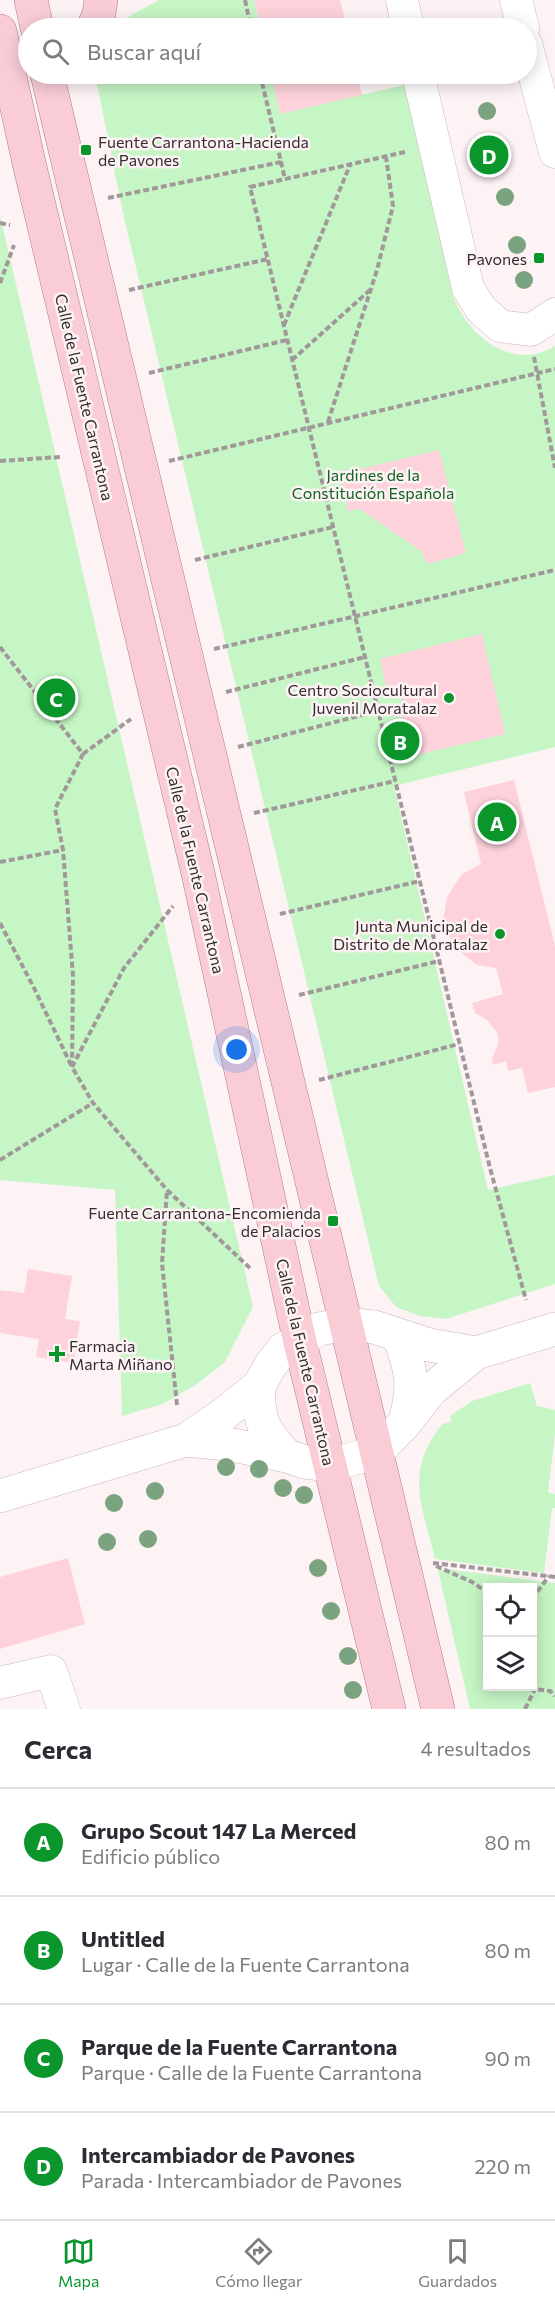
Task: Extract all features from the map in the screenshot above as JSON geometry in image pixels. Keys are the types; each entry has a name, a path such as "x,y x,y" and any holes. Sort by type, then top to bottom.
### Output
{"main road":[{"path":"31,0 35,18"},
{"path":"97,18 101,0"},
{"name":"Calle de la Fuente Carrantona","path":"0,31 15,74 29,163 198,873 298,1338 331,1464 389,1709"},
{"path":"49,84 438,1709"}],"street":[{"path":"402,0 406,18"},
{"path":"516,0 520,18"},
{"path":"420,84 468,288 481,309 500,326 543,322"},
{"path":"537,84 555,152"},
{"path":"0,1496 186,1440 259,1386 283,1349 298,1338 319,1329 346,1324 374,1327 429,1345 476,1353"},
{"path":"186,1440 228,1444 305,1462 331,1464 377,1452 405,1423 431,1390 476,1353 555,1329"},
{"path":"398,1335 405,1352 413,1395 405,1423"},
{"path":"259,1386 258,1402 262,1421 270,1439 287,1456"},
{"path":"0,1683 51,1671 64,1709"}],"path":[{"path":"245,0 249,18"},
{"path":"262,84 285,179"},
{"path":"435,146 250,187 459,1044 526,1300"},
{"path":"327,423 370,290 393,206 386,156"},
{"path":"104,199 281,162"},
{"path":"284,326 350,165"},
{"path":"0,223 10,225"},
{"path":"0,283 14,245"},
{"path":"126,291 268,259"},
{"path":"292,360 370,290"},
{"path":"543,322 536,374 555,468"},
{"path":"145,373 288,340"},
{"path":"165,462 555,369"},
{"path":"0,461 60,457"},
{"path":"188,561 333,527"},
{"path":"209,650 555,570"},
{"path":"0,647 83,754"},
{"path":"219,693 365,657"},
{"path":"232,749 378,711"},
{"path":"72,1067 73,976 63,850 55,809 83,754 136,716"},
{"path":"247,815 395,781"},
{"path":"0,862 63,850"},
{"path":"72,1067 124,968 198,873"},
{"path":"270,916 420,881"},
{"path":"0,923 72,1067 93,1103 167,1190 258,1275"},
{"path":"289,998 439,960"},
{"path":"309,1082 459,1044"},
{"path":"0,1160 93,1103"},
{"path":"167,1190 162,1263 177,1405"},
{"path":"483,1590 472,1582 427,1563 552,1577"},
{"path":"537,1594 552,1577"},
{"path":"537,1688 550,1691 555,1696"},
{"path":"525,1709 532,1691"}],"green space":[{"path":"159,0 254,0 258,18 128,18"},
{"name":"Jardines de la Constitución Española","path":"97,84 273,84 280,113 405,85 453,296 460,311 481,336 494,346 508,352 523,355 539,353 555,346 555,747 394,786 488,1190 555,1175 555,1284 446,1319 420,1316 396,1307 379,1286 123,213"},
{"path":"0,215 253,1307 225,1362 197,1384 163,1404 122,1416 115,1190 0,1180"},
{"path":"530,1383 537,1406 555,1410 555,1434 548,1492 555,1494 555,1508 552,1508 544,1573 435,1559 419,1489 423,1458 430,1442 442,1424 451,1422 450,1416 472,1401"},
{"path":"438,1570 555,1583 555,1709 470,1709"}],"building":[{"path":"254,0 340,0 344,18 258,18"},
{"path":"273,84 359,84 362,95 280,114"},
{"path":"439,450 466,553 427,564 421,551 360,509 348,511 340,474"},
{"name":"Centro Sociocultural Juvenil Moratalaz","path":"482,634 505,734 404,758 396,727 403,717 405,705 398,692 387,689 380,659"},
{"name":"Junta Municipal de Distrito de Moratalaz","path":"514,780 555,946 555,1087 528,1093 522,1068 508,1071 506,1061 493,1065 492,1058 499,1041 496,1031 487,1020 475,1013 472,1003 503,994 496,968 477,965 455,948 443,922 447,897 462,874 481,864 464,792"},
{"path":"28,1269 72,1276 65,1319 80,1321 74,1363 36,1357 39,1339 0,1333 0,1290 24,1293"},
{"path":"68,1558 85,1624 0,1649 0,1577"}],"place":[{"name":"Fuente Carrantona-Hacienda de Pavones","path":"86,150"},
{"name":"Intercambiador de Pavones","path":"489,155"},
{"name":"Pavones","path":"539,258"},
{"name":"Parque de la Fuente Carrantona","path":"56,698"},
{"name":"Centro Sociocultural Juvenil Moratalaz","path":"449,698"},
{"name":"Untitled","path":"400,741"},
{"name":"Grupo Scout 147 La Merced","path":"497,822"},
{"name":"Junta Municipal de Distrito de Moratalaz","path":"500,934"},
{"name":"Fuente Carrantona-Encomienda de Palacios","path":"333,1221"},
{"name":"Farmacia Marta Miñano","path":"57,1354"}]}
